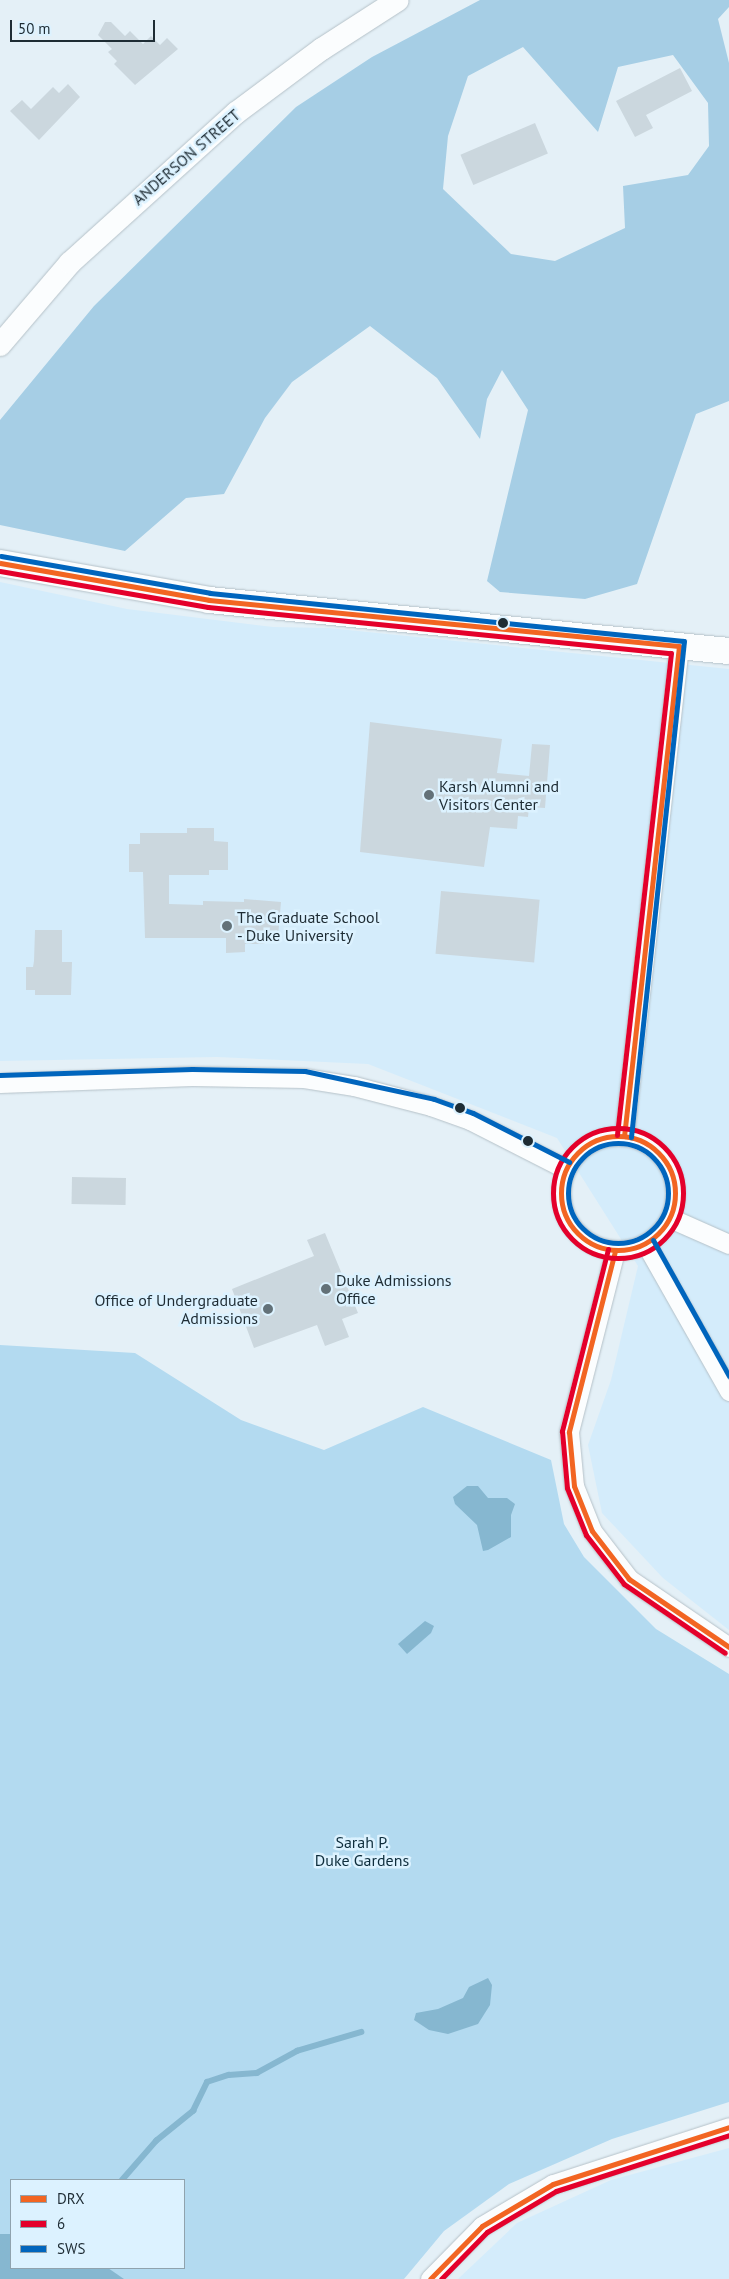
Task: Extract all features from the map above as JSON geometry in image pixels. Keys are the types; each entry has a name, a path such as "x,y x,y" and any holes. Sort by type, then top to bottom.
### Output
{"main road":[{"path":"0,563 209,600 729,651"}],"street":[{"name":"ANDERSON STREET","path":"0,345 70,263 229,119 315,54 398,0"},
{"path":"624,1136 679,646"},
{"path":"0,1083 192,1076 313,1079 431,1106 478,1124 566,1169"},
{"path":"624,1136 657,1151 668,1166 675,1201 670,1218 646,1244 615,1251 596,1247 568,1223 561,1187 566,1169 590,1143 624,1136"},
{"path":"670,1218 729,1244"},
{"path":"646,1244 729,1391"},
{"path":"615,1251 569,1432 574,1486 592,1531 630,1579 729,1648"},
{"path":"430,2279 482,2226 553,2184 729,2126"}],"shaded area":[{"path":"480,0 729,0 729,7 718,19 729,63 729,401 696,414 637,584 585,599 500,592 487,581 528,410 502,370 487,399 480,439 437,378 370,326 292,382 265,418 224,494 186,498 125,551 0,525 0,420 94,306 296,107 372,57","holes":["523,47 598,132 618,67 673,55 708,103 709,146 688,175 623,186 625,228 555,261 511,254 443,189 448,136 468,76"]},
{"path":"0,582 127,609 273,627 328,628 729,669 729,1630 663,1578 602,1513 588,1445 611,1380 638,1266 557,1138 368,1064 217,1057 0,1061"},
{"path":"467,1486 478,1486 488,1498 507,1498 515,1504 511,1515 511,1537 488,1550 483,1551 477,1525 455,1504 453,1497"},
{"path":"425,1621 434,1626 431,1633 407,1654 398,1644"},
{"path":"488,1978 492,1985 490,2005 478,2024 448,2034 429,2030 414,2020 416,2013 438,2009 463,1998 469,1987"},
{"path":"729,2148 729,2279 458,2279 517,2223 611,2180"},
{"path":"0,2234 10,2234 10,2269 109,2269 124,2279 0,2279"}],"green space":[{"name":"Sarah P. Duke Gardens","path":"0,1345 135,1353 241,1420 324,1450 423,1407 551,1460 564,1524 584,1557 656,1629 729,1674 729,2102 612,2139 509,2184 444,2231 404,2279 0,2279"}],"building":[{"path":"105,22 111,22 125,36 130,31 143,44 151,36 160,45 167,38 178,49 135,85 114,64 117,61 108,52 112,49 98,35"},
{"path":"680,68 692,91 646,115 653,128 635,137 616,101"},
{"path":"68,84 80,97 39,140 10,111 22,100 31,109 53,87 59,93"},
{"path":"535,123 548,153 473,185 460,155"},
{"name":"Karsh Alumni and Visitors Center","path":"370,722 502,739 497,773 529,776 532,744 550,745 545,808 529,807 528,817 518,816 517,829 490,827 484,867 360,852"},
{"path":"187,828 214,828 214,841 228,842 228,870 209,870 209,875 169,875 169,904 203,905 203,901 244,902 244,899 281,902 278,937 266,937 265,944 245,944 245,952 226,953 226,938 145,938 143,872 129,872 129,844 140,844 140,833 187,833"},
{"path":"441,891 540,900 534,962 436,954"},
{"path":"35,930 62,930 62,962 72,962 71,995 35,995 35,990 26,990 26,967 33,967 34,961"},
{"path":"72,1177 126,1178 126,1205 72,1204"},
{"path":"325,1233 358,1313 342,1319 349,1337 325,1346 317,1325 254,1348 232,1289 314,1256 307,1240"}],"waterway":[{"path":"123,2179 156,2141 193,2111 207,2082 229,2075 257,2073 297,2051 361,2032"}],"transit line":[{"name":"SWS","path":"1,556 210,593 684,641 631,1137"},
{"name":"DRX","path":"0,563 209,600 679,646 624,1136"},
{"name":"6","path":"0,571 208,607 671,653 617,1135"},
{"name":"SWS","path":"0,1075 192,1069 305,1071 434,1099 473,1113 569,1162"},
{"name":"6","path":"618,1128 643,1133 664,1147 678,1168 683,1193 678,1218 664,1239 643,1253 618,1258 593,1253 572,1239 558,1218 553,1193 558,1168 572,1147 593,1133 618,1128"},
{"name":"DRX","path":"618,1136 640,1140 658,1153 671,1171 675,1193 671,1215 658,1233 640,1246 618,1250 596,1246 578,1233 565,1215 561,1193 565,1171 578,1153 596,1140 618,1136"},
{"name":"SWS","path":"618,1143 637,1147 653,1158 664,1174 668,1193 664,1212 653,1228 637,1239 618,1243 599,1239 583,1228 572,1212 568,1193 572,1174 583,1158 599,1147 618,1143"},
{"name":"SWS","path":"653,1240 729,1376"},
{"name":"6","path":"608,1249 562,1431 567,1488 586,1535 624,1584 725,1653"},
{"name":"DRX","path":"615,1251 569,1432 574,1486 592,1531 629,1579 729,1647"},
{"name":"DRX","path":"430,2279 482,2226 553,2184 729,2127"},
{"name":"6","path":"441,2279 487,2232 556,2191 729,2135"}],"place":[{"name":"Karsh Alumni and Visitors Center","path":"429,795"},
{"name":"The Graduate School - Duke University","path":"227,926"},
{"name":"Duke Admissions Office","path":"326,1289"},
{"name":"Office of Undergraduate Admissions","path":"268,1309"}]}
